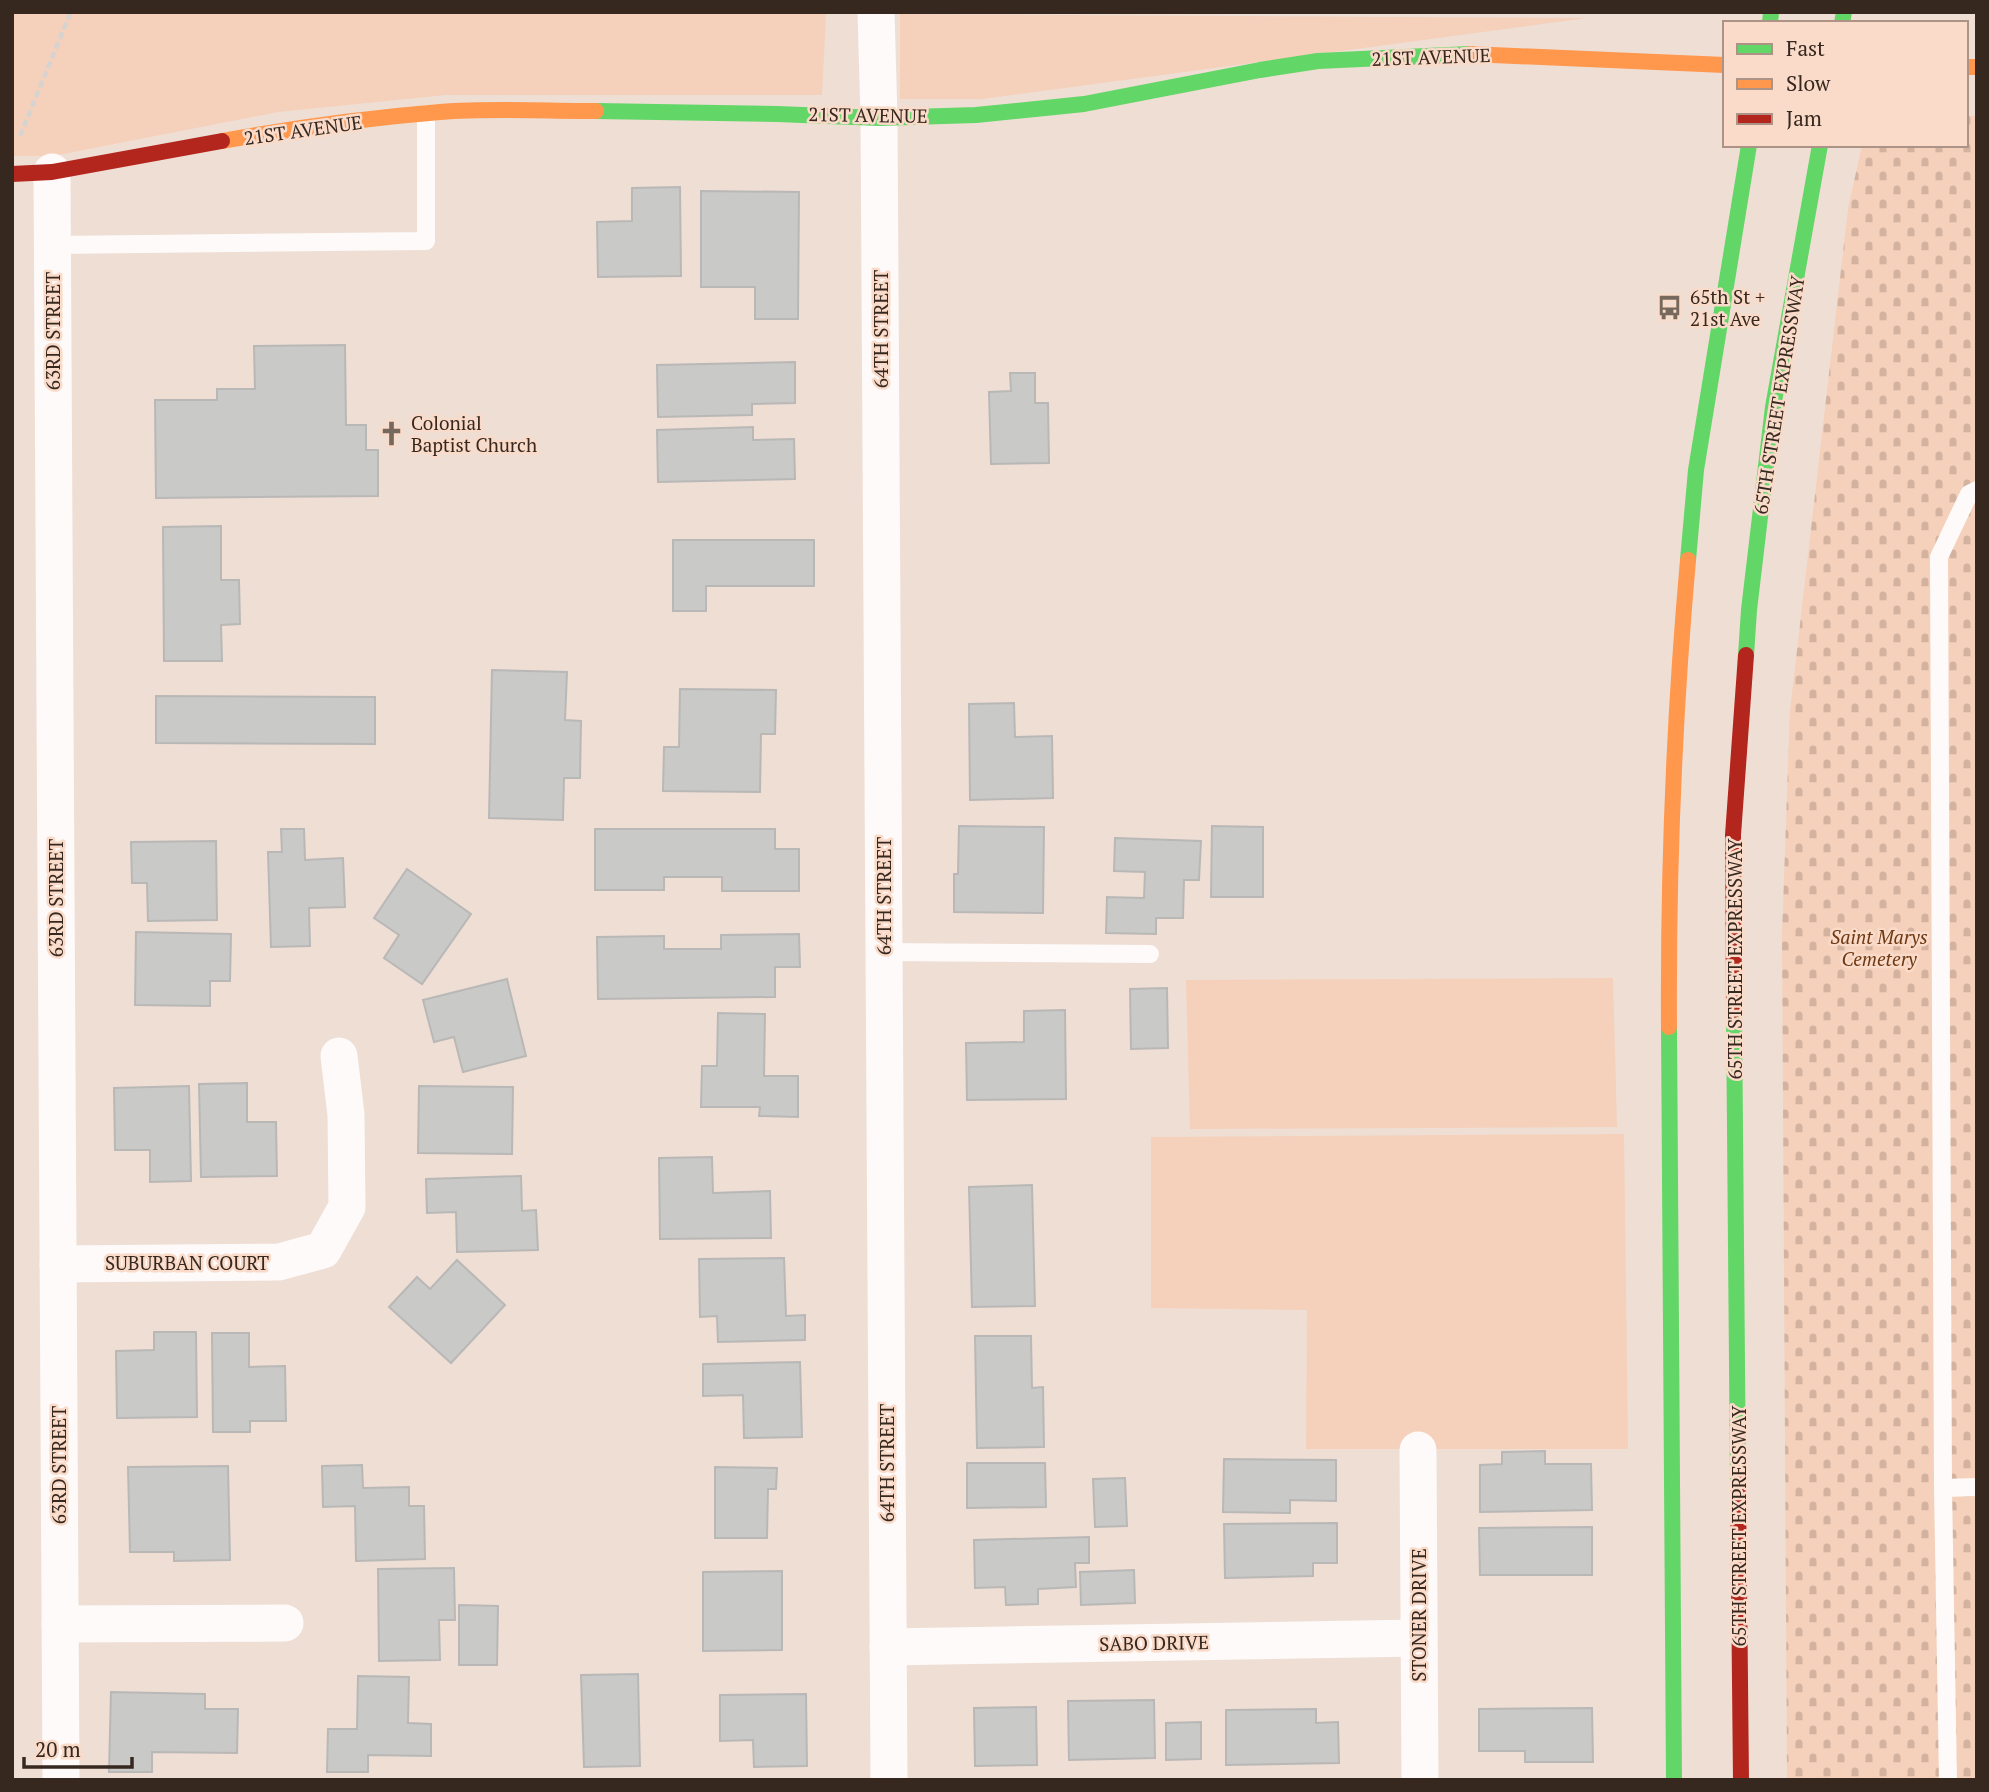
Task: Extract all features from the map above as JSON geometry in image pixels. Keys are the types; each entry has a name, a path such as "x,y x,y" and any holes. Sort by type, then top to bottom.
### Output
{"main road":[{"name":"21ST AVENUE","path":"12,174 52,173 268,133 426,114 499,110 879,118 976,115 1084,104 1318,61 1468,54 1723,65"},
{"path":"1674,1780 1668,921 1671,798 1681,636 1696,470 1749,147"},
{"name":"65TH STREET EXPRESSWAY","path":"1741,1780 1733,835 1749,610 1773,407 1820,147"}],"street":[{"name":"64TH STREET","path":"876,12 879,118 889,1780"},
{"name":"63RD STREET","path":"52,173 61,1780"},
{"name":"SUBURBAN COURT","path":"58,1264 279,1262 323,1250 347,1207 346,1115 339,1056"},
{"name":"STONER DRIVE","path":"1418,1450 1420,1780"},
{"path":"60,1624 285,1623"},
{"name":"SABO DRIVE","path":"888,1647 1419,1638"}],"lane":[{"path":"53,245 426,241 426,114"},
{"path":"1948,1780 1942,1488 1939,557 1969,494 1977,490"},
{"path":"884,952 1150,954"},
{"path":"1942,1488 1977,1487"}],"path":[{"path":"18,143 70,14"}],"green space":[{"path":"12,14 826,14 822,95 446,95 278,112 53,156 12,156"},
{"path":"900,14 1587,18 982,99 900,99"},
{"name":"Saint Marys Cemetery","path":"1968,116 1977,116 1977,1780 1787,1780 1782,935 1790,711 1848,209 1862,147 1968,147"},
{"path":"1613,978 1617,1127 1190,1129 1186,980"},
{"path":"1624,1134 1628,1449 1306,1449 1307,1310 1151,1308 1151,1137"}],"building":[{"path":"680,187 681,276 598,277 597,222 632,221 632,188"},
{"path":"701,191 799,192 798,319 755,319 755,287 701,287"},
{"path":"345,345 346,425 366,425 366,450 378,450 378,496 156,498 155,400 217,400 217,389 255,389 254,346"},
{"path":"795,362 795,403 752,404 752,415 658,417 657,365"},
{"path":"1010,373 1035,373 1035,403 1048,403 1049,463 991,464 989,392 1011,391"},
{"path":"753,427 753,440 794,439 795,479 658,482 657,430"},
{"path":"221,526 221,580 239,580 240,624 221,625 222,661 164,661 163,527"},
{"path":"673,540 814,540 814,586 706,586 706,611 673,611"},
{"path":"492,670 567,672 565,720 581,721 580,778 564,778 563,820 489,818"},
{"path":"680,689 776,690 775,734 761,734 760,792 663,791 664,747 679,747"},
{"path":"156,696 375,697 375,744 156,743"},
{"path":"1014,703 1015,737 1052,736 1053,798 970,800 969,704"},
{"path":"959,826 1044,827 1043,913 954,912 954,874 958,874"},
{"path":"1212,826 1263,827 1263,897 1211,897"},
{"path":"281,829 304,829 305,860 343,858 345,907 309,908 310,946 271,947 268,852 282,852"},
{"path":"595,829 775,829 775,849 799,849 799,891 722,891 722,877 664,877 664,890 595,890"},
{"path":"1115,838 1201,841 1199,880 1184,880 1183,918 1156,918 1156,934 1106,933 1107,897 1144,898 1145,872 1114,871"},
{"path":"216,841 217,920 148,921 147,883 132,883 131,842"},
{"path":"407,869 471,914 422,984 384,958 399,935 374,918"},
{"path":"136,932 231,934 230,981 210,981 210,1006 135,1005"},
{"path":"799,934 800,967 775,967 775,997 598,999 597,937 664,936 664,949 721,949 721,935"},
{"path":"507,979 526,1056 463,1072 454,1037 434,1042 423,1000"},
{"path":"1167,988 1168,1048 1131,1049 1130,989"},
{"path":"1065,1010 1066,1099 967,1100 966,1043 1024,1042 1024,1011"},
{"path":"718,1013 765,1014 764,1076 798,1076 798,1117 759,1116 760,1107 701,1107 702,1066 717,1066"},
{"path":"247,1083 247,1122 276,1122 277,1176 201,1177 199,1084"},
{"path":"189,1086 191,1181 150,1182 150,1150 115,1150 114,1088"},
{"path":"419,1086 513,1087 512,1154 418,1153"},
{"path":"712,1157 713,1193 770,1191 771,1238 660,1239 659,1158"},
{"path":"521,1176 522,1211 536,1210 538,1250 457,1252 456,1212 427,1213 426,1179"},
{"path":"1032,1185 1035,1306 972,1307 969,1187"},
{"path":"784,1258 786,1316 805,1315 805,1340 718,1342 717,1316 700,1317 699,1259"},
{"path":"457,1260 505,1305 451,1363 389,1307 417,1277 430,1289"},
{"path":"154,1332 196,1332 197,1417 117,1418 116,1351 154,1350"},
{"path":"212,1333 249,1333 249,1367 285,1366 286,1421 250,1421 250,1432 213,1432"},
{"path":"975,1336 1031,1336 1032,1388 1043,1387 1044,1447 977,1448"},
{"path":"800,1362 802,1437 744,1438 743,1395 703,1396 703,1364"},
{"path":"1545,1451 1545,1464 1591,1464 1592,1510 1480,1512 1480,1465 1502,1464 1502,1452"},
{"path":"1224,1459 1336,1460 1336,1501 1290,1500 1290,1513 1223,1512"},
{"path":"967,1463 1045,1463 1046,1507 967,1508"},
{"path":"362,1465 363,1488 409,1487 409,1506 424,1506 425,1559 356,1561 355,1506 323,1507 322,1466"},
{"path":"228,1466 230,1560 174,1561 174,1552 130,1552 128,1467"},
{"path":"715,1467 777,1468 776,1489 768,1489 767,1538 715,1538"},
{"path":"1125,1478 1127,1526 1095,1527 1093,1479"},
{"path":"1337,1523 1337,1563 1313,1563 1313,1576 1225,1578 1224,1524"},
{"path":"1592,1527 1592,1575 1480,1575 1479,1528"},
{"path":"1089,1537 1089,1563 1075,1563 1076,1587 1038,1589 1038,1604 1006,1605 1005,1587 975,1588 974,1540"},
{"path":"454,1568 455,1620 439,1620 440,1660 379,1661 378,1569"},
{"path":"1134,1570 1135,1603 1081,1605 1080,1572"},
{"path":"782,1571 782,1650 703,1651 703,1572"},
{"path":"459,1605 498,1606 497,1665 459,1665"},
{"path":"638,1674 640,1766 584,1767 581,1675"},
{"path":"358,1676 409,1677 408,1723 431,1724 431,1756 368,1755 368,1772 327,1772 328,1729 357,1729"},
{"path":"111,1692 205,1694 205,1709 238,1709 237,1753 152,1752 152,1772 109,1772"},
{"path":"806,1694 807,1766 754,1767 753,1740 720,1741 720,1695"},
{"path":"1154,1700 1155,1758 1069,1760 1068,1701"},
{"path":"1036,1707 1037,1765 975,1766 974,1708"},
{"path":"1592,1708 1593,1762 1525,1762 1525,1751 1479,1751 1479,1709"},
{"path":"1316,1709 1316,1723 1338,1722 1339,1763 1226,1765 1226,1710"},
{"path":"1201,1722 1201,1759 1166,1760 1166,1723"}],"traffic: fast":[{"path":"1770,21 1771,12"},
{"path":"1842,21 1844,12"},
{"path":"596,111 879,118 976,115 1084,104 1318,61 1470,54"},
{"path":"1688,560 1696,470 1749,147"},
{"path":"1746,655 1773,407 1820,147"},
{"path":"1734,1010 1738,1483"},
{"path":"1669,1027 1674,1780"}],"traffic: slow":[{"path":"1470,54 1723,65"},
{"path":"1968,67 1977,67"},
{"path":"222,141 330,124 440,112 596,111"},
{"path":"1669,1027 1673,794 1688,560"}],"traffic: jam":[{"path":"12,174 52,172 222,141"},
{"path":"1734,1010 1733,835 1746,655"},
{"path":"1738,1483 1741,1780"}],"place":[{"name":"65th St + 21st Ave","path":"1670,308"},
{"name":"Colonial Baptist Church","path":"391,434"}]}
